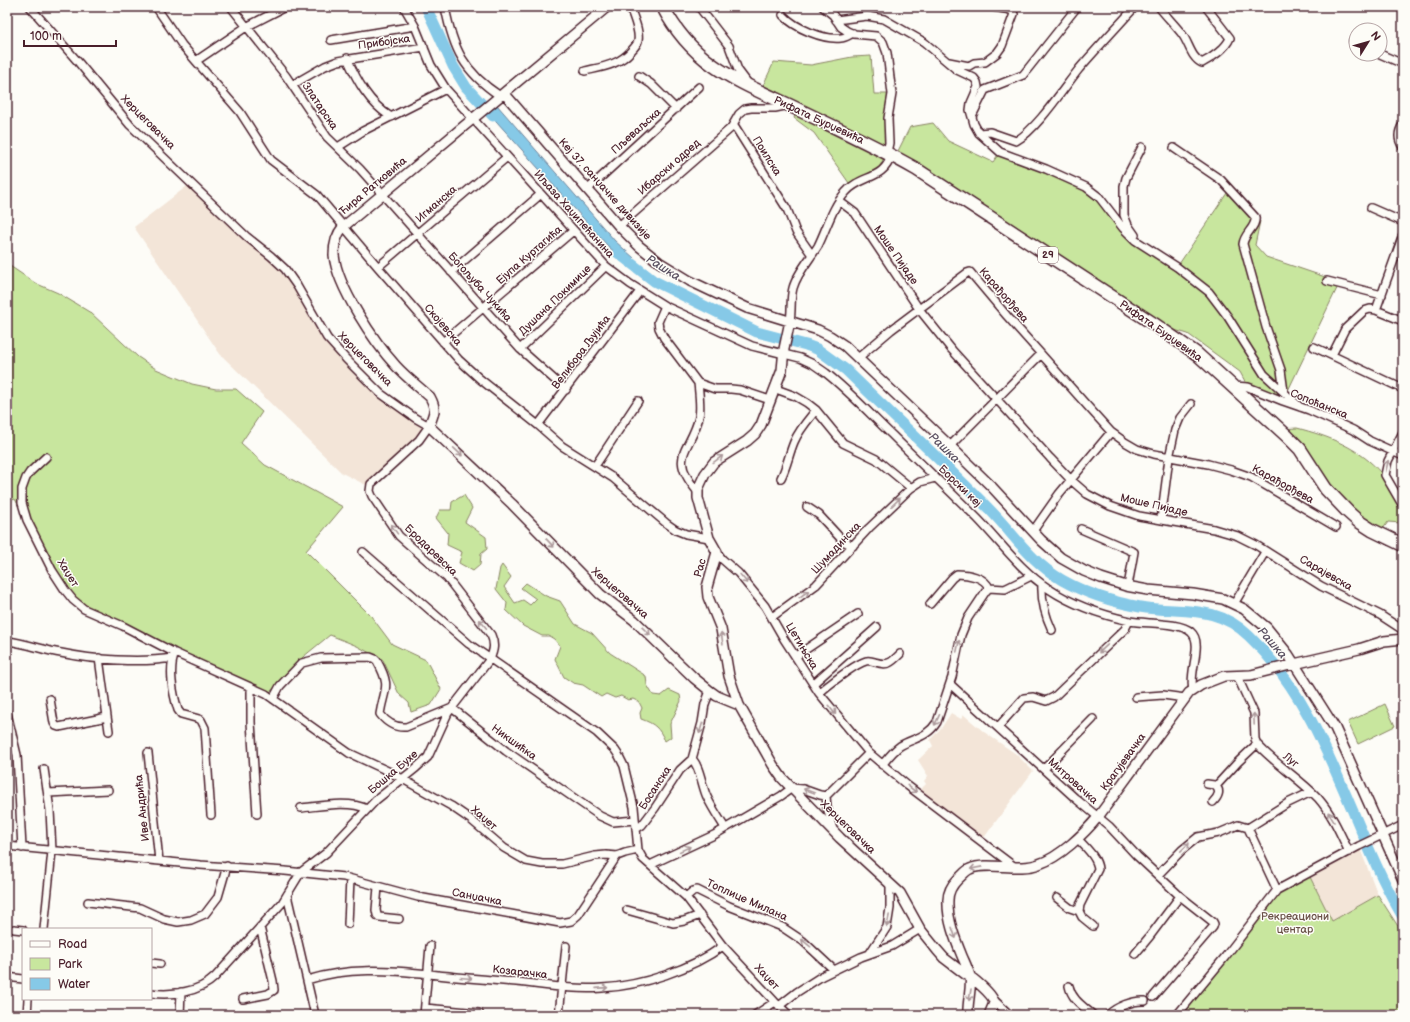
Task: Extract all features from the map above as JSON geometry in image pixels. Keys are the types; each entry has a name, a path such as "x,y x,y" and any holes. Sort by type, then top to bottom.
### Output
{"main road":[{"name":"Рифата Бурџевића","path":"663,7 674,24 701,56 723,72 750,88 789,105 889,154 940,184 1154,324 1197,354 1296,444 1326,489 1348,512 1362,524 1403,545"}],"street":[{"name":"Херцеговачка","path":"30,7 80,63 130,125 248,237 285,269 297,286 327,338 380,394 429,426 512,504 592,586 634,620 694,678 717,696 739,705"},
{"name":"Скојевска","path":"156,7 182,45 240,112 271,160 317,195 459,360 480,379 538,425"},
{"name":"Златарска","path":"231,7 292,85 323,133 353,161 381,194"},
{"path":"196,61 246,27 285,7"},
{"name":"Прибојска","path":"404,7 415,26 432,65 446,89 474,118"},
{"path":"445,7 455,45 463,60 473,74 501,96 607,7"},
{"path":"585,70 619,62 637,45 638,39 635,22 630,7"},
{"path":"700,7 726,41 738,70 750,88"},
{"path":"697,491 705,474 714,462 742,445 755,434 764,420 782,370 783,352 789,324 793,287 812,256 839,201 852,185 881,172 888,163 888,118 892,94 887,51 883,42 876,36 853,33 841,27 833,15 823,7"},
{"path":"947,61 969,66 974,63 985,62 997,53 1002,46 1014,14 1011,10 993,7"},
{"path":"972,117 984,90 1017,78 1025,73 1077,7"},
{"path":"979,133 990,132 1016,141 1022,137 1039,120 1080,68 1135,7"},
{"path":"1159,7 1183,35 1194,56 1202,63 1224,46 1230,38 1206,7"},
{"path":"783,15 798,28 833,38 843,38 853,33"},
{"path":"836,20 868,16 884,19 924,42 957,70 974,78 978,87 971,103 970,110 974,124 979,133 1000,152 1046,169 1090,190 1104,202 1119,223 1135,240 1177,267 1209,292 1228,317 1264,374 1300,407"},
{"name":"Прибојска","path":"331,40 415,26"},
{"name":"Прибојска","path":"292,85 325,66 347,58 424,47"},
{"path":"1388,57 1403,64"},
{"name":"Прибојска","path":"347,58 366,94 390,117"},
{"path":"639,76 651,84 676,109"},
{"name":"Пљеваљска","path":"587,190 699,87"},
{"path":"338,147 390,117 446,89"},
{"name":"Ћира Ратковића","path":"429,426 435,409 430,397 404,374 389,358 370,332 354,308 347,293 337,267 334,254 338,236 343,227 501,96"},
{"name":"Кеј 37. санџачке дивизије","path":"501,96 619,226 658,262 685,278 747,308 789,324 808,327 830,336 858,358 950,446 1054,552 1075,566 1101,578 1128,586 1148,590 1205,595 1223,600 1234,604 1252,615 1267,628 1282,646 1290,665 1335,728 1403,880"},
{"path":"734,125 739,114 746,109 775,108 789,105"},
{"name":"Иљаза Хаџипећанина","path":"474,118 507,157 606,266 640,291 665,306 752,346 783,352"},
{"path":"1403,124 1399,132 1399,138 1403,147"},
{"name":"Ибарски одред","path":"619,226 734,125"},
{"name":"Поилска","path":"734,125 787,210 796,232 812,256"},
{"path":"1135,240 1135,236 1125,220 1124,186 1126,178 1142,147"},
{"path":"1174,148 1221,180 1255,217 1255,223 1244,236 1243,244 1266,327 1281,370 1284,392"},
{"name":"Игманска","path":"378,267 507,157"},
{"name":"Богољуба Чукића","path":"381,194 520,349 566,390"},
{"path":"451,272 541,194"},
{"name":"Моше Пијаде","path":"839,201 855,213 919,309 952,350 1071,480 1087,494 1102,503 1130,513 1214,529 1238,536"},
{"path":"1371,208 1403,222"},
{"name":"Ејупа Куртагића","path":"444,342 573,231"},
{"path":"1376,310 1403,235"},
{"name":"Душана Покимице","path":"520,349 606,266"},
{"name":"Карађорђева","path":"919,309 966,273 972,273 1041,354 1111,432 1124,442 1137,449 1169,458 1208,464 1251,477 1336,527"},
{"path":"1328,281 1382,295"},
{"name":"Велибора Љујића","path":"538,425 640,291"},
{"path":"665,306 658,322 659,328 664,338 698,383 715,389 740,390 770,400"},
{"path":"858,358 919,309"},
{"path":"1332,355 1345,329 1364,311 1370,309 1376,310 1403,321"},
{"path":"1314,346 1403,389"},
{"name":"Борски кеј","path":"783,352 808,361 826,373 977,518 1014,560 1031,576 1056,594 1106,615 1129,620 1184,627 1194,635 1197,642 1191,677 1193,690"},
{"path":"950,446 1041,354"},
{"name":"Рас","path":"698,383 699,417 685,448 682,462 686,477 697,491 709,538 717,552 709,575 707,592 721,628 730,676"},
{"name":"Сопоћанска","path":"1233,386 1248,387 1300,407 1341,424 1370,441 1403,456"},
{"path":"776,389 795,396 807,403 816,410 843,443 876,460 911,488"},
{"path":"595,466 638,401"},
{"path":"1161,520 1169,458 1176,425 1191,404"},
{"path":"781,478 795,441 805,424 816,410"},
{"path":"538,425 568,451 595,466 617,481 672,527 694,536 709,538"},
{"name":"Бродаревска","path":"429,426 419,440 370,484 370,491 376,503 399,536 446,578 491,635 494,646 490,659"},
{"path":"1032,531 1071,480 1111,432"},
{"path":"1403,432 1388,462 1385,475 1403,506"},
{"name":"Хаџет","path":"46,456 26,478 22,489 22,503 27,520 37,542 65,590 73,600 84,609 123,626 174,656 251,687 273,699 349,753 390,772 402,780 452,806 504,848 526,861 542,864 562,864 606,854 617,856 638,850 641,857 686,897 723,946 789,1015"},
{"name":"Шумадинска","path":"772,617 816,585 911,488 920,482 935,478"},
{"path":"807,507 819,516 843,541 853,546"},
{"path":"1081,529 1134,552 1128,586"},
{"name":"Сарајевска","path":"1238,536 1321,586 1380,615 1403,630"},
{"path":"363,552 469,644 597,733 615,750 624,766 633,800 638,850"},
{"name":"Цетињска","path":"717,552 722,559 745,581 772,617 784,639 819,693 869,753 882,765 1015,867"},
{"path":"1234,604 1265,552"},
{"path":"930,604 957,574 982,579 986,582 989,588"},
{"path":"989,588 1005,589 1031,576"},
{"path":"1042,584 1042,598 1045,613 1052,630"},
{"path":"882,765 898,747 918,739 933,728 950,684 963,630 968,618 989,588"},
{"path":"796,656 858,614"},
{"path":"998,727 1024,698 1030,696 1048,700 1054,697 1125,628 1129,620"},
{"path":"813,684 877,627"},
{"path":"1290,665 1348,652 1390,640 1403,639"},
{"name":"Хаџет","path":"7,641 22,642 62,654 99,658 141,660 174,656"},
{"path":"819,693 841,676 863,662 869,661 889,664 900,654"},
{"path":"174,656 172,665 173,681 179,712 199,719 205,728 211,815"},
{"path":"273,699 280,686 302,663 321,658 372,657 381,668 387,685 380,714 390,724 399,727 406,727 452,708 490,659"},
{"path":"99,658 109,731"},
{"name":"Крагујевачка","path":"970,976 952,924 948,904 952,885 971,868 987,866 1031,867 1042,863 1078,839 1098,817 1185,698 1193,690 1218,677 1228,675 1247,676 1290,665"},
{"name":"Херцеговачка","path":"730,676 739,705 778,774 834,832 902,896 920,929 944,958 965,974 970,976 1010,1015"},
{"path":"1216,786 1257,744 1255,739 1254,713 1237,676"},
{"name":"Митровачка","path":"950,684 1109,826 1137,856 1180,896 1213,922 1214,924 1200,943 1153,997"},
{"path":"251,687 251,722 257,814"},
{"name":"Босанска","path":"636,829 650,816 680,770 692,759 702,723 705,704 710,691"},
{"path":"1136,697 1162,695 1185,698"},
{"path":"50,699 54,723 59,727 107,717"},
{"name":"Бошка Бухе","path":"301,872 326,853 367,809 428,757 446,717 452,708"},
{"name":"Никшићка","path":"452,708 506,751 600,816 613,822 636,820"},
{"path":"7,713 17,755 22,848"},
{"path":"1044,769 1093,719"},
{"name":"Луг","path":"1257,744 1322,803 1330,814 1349,852"},
{"name":"Иве Андрића","path":"148,753 159,861"},
{"path":"650,865 714,835 792,788 803,789 820,795 828,793 869,753"},
{"path":"692,759 697,766 702,786 708,799 725,828"},
{"path":"44,769 50,810 52,851 44,928"},
{"path":"1207,784 1216,786"},
{"path":"1213,802 1218,795 1216,786"},
{"path":"48,794 108,790"},
{"path":"1248,828 1288,803 1311,792"},
{"path":"828,793 828,812 834,832"},
{"name":"Бошка Бухе","path":"301,808 348,804 357,805 367,809"},
{"path":"1158,875 1182,850 1198,837 1219,833 1238,825 1248,828 1277,890"},
{"path":"1177,1015 1225,957 1277,890 1359,846 1403,825"},
{"path":"1078,839 1097,863 1098,869 1080,905 1079,911 1082,917 1093,926"},
{"path":"7,846 159,861 301,872 287,895 209,983 201,987 181,992 164,994 152,993"},
{"name":"Санџачка","path":"301,872 350,879 411,896 473,908 557,923 567,923 578,915 617,856"},
{"path":"88,902 140,908 164,919 178,922 191,920 205,914 218,897 227,866"},
{"path":"348,924 350,879"},
{"path":"870,953 887,927 890,908 890,884"},
{"path":"378,887 377,915 379,917 399,919"},
{"name":"Топлице Милана","path":"686,897 693,891 697,890 729,906 776,924 803,941 834,970"},
{"path":"287,895 315,1015"},
{"path":"1135,954 1180,896"},
{"path":"1057,898 1070,908 1079,911"},
{"path":"627,910 673,923 684,921 700,915"},
{"path":"243,999 268,994 274,990 260,927"},
{"path":"14,929 22,930"},
{"path":"755,1015 777,1004 834,970 870,953 895,945 920,929"},
{"path":"430,946 425,1011 478,1013"},
{"path":"559,1015 566,946"},
{"name":"Козарачка","path":"307,980 335,973 357,971 399,971 563,987 602,988 620,986 669,974 693,964 712,954 723,946"},
{"path":"152,963 160,964"},
{"path":"968,1015 971,987 970,976"},
{"path":"7,977 22,979"},
{"path":"1069,986 1071,994 1075,1000 1093,1015"},
{"path":"180,1015 181,992"},
{"path":"27,1015 28,1000"},
{"path":"989,1015 994,1007 994,1000"},
{"path":"1108,1015 1121,1007 1145,1001"}],"shaded area":[{"path":"191,183 285,269 327,338 380,393 429,426 370,487 342,473 220,354 134,227"},
{"path":"951,713 961,719 964,715 984,732 1016,754 1033,771 983,839 919,791 926,784 924,781 928,776 918,760 933,746 930,740 942,727"},
{"path":"1359,846 1378,895 1332,921 1309,875"}],"green space":[{"path":"871,56 874,94 892,94 887,152 880,166 873,172 849,183 814,133 794,118 797,109 760,92 774,62 811,65 852,57"},
{"path":"933,123 948,141 993,162 1000,152 1086,187 1123,228 1177,267 1227,193 1260,221 1255,245 1266,257 1340,282 1283,401 1248,387 1240,372 1188,334 1154,324 895,157 910,127"},
{"path":"7,264 35,283 58,293 91,313 138,357 156,369 192,384 216,389 236,389 262,412 241,443 265,465 343,507 306,551 371,616 392,644 426,660 441,689 431,705 411,712 409,703 399,694 383,660 357,646 330,635 303,657 270,692 251,687 84,609 52,570 15,499 7,502"},
{"path":"1297,428 1343,444 1373,464 1389,484 1400,507 1402,519 1401,523 1388,522 1380,533 1363,524 1280,429"},
{"path":"464,495 472,508 465,522 486,537 487,549 481,554 480,565 473,571 459,563 462,552 447,545 448,533 436,518 440,510 451,510 452,502"},
{"path":"502,565 511,577 504,587 515,603 523,600 530,605 536,599 521,588 526,583 546,596 560,601 575,624 592,633 610,653 646,676 647,685 653,695 661,696 669,690 680,695 681,701 670,724 671,737 665,741 656,727 641,719 640,713 642,708 639,702 633,699 628,700 621,696 615,698 606,694 601,697 583,685 573,683 564,677 555,659 560,646 554,639 549,636 542,636 523,626 506,610 507,603 496,589 500,568"},
{"path":"1385,704 1395,726 1358,744 1348,722"},
{"name":"Рекреациони центар","path":"1309,875 1332,921 1378,895 1403,934 1403,1015 1188,1015 1181,1010 1277,890"}],"water":[{"path":"497,105 615,241 634,258 626,263 607,245 488,112"}],"waterway":[{"name":"Рашка","path":"426,7 453,66 466,87 493,116"},
{"name":"Рашка","path":"618,253 654,281 757,332 817,349 846,370 991,511 1032,557 1062,580 1090,593 1130,605 1210,614 1236,626 1249,636 1276,666 1299,699 1318,734 1384,882 1403,917"}]}
